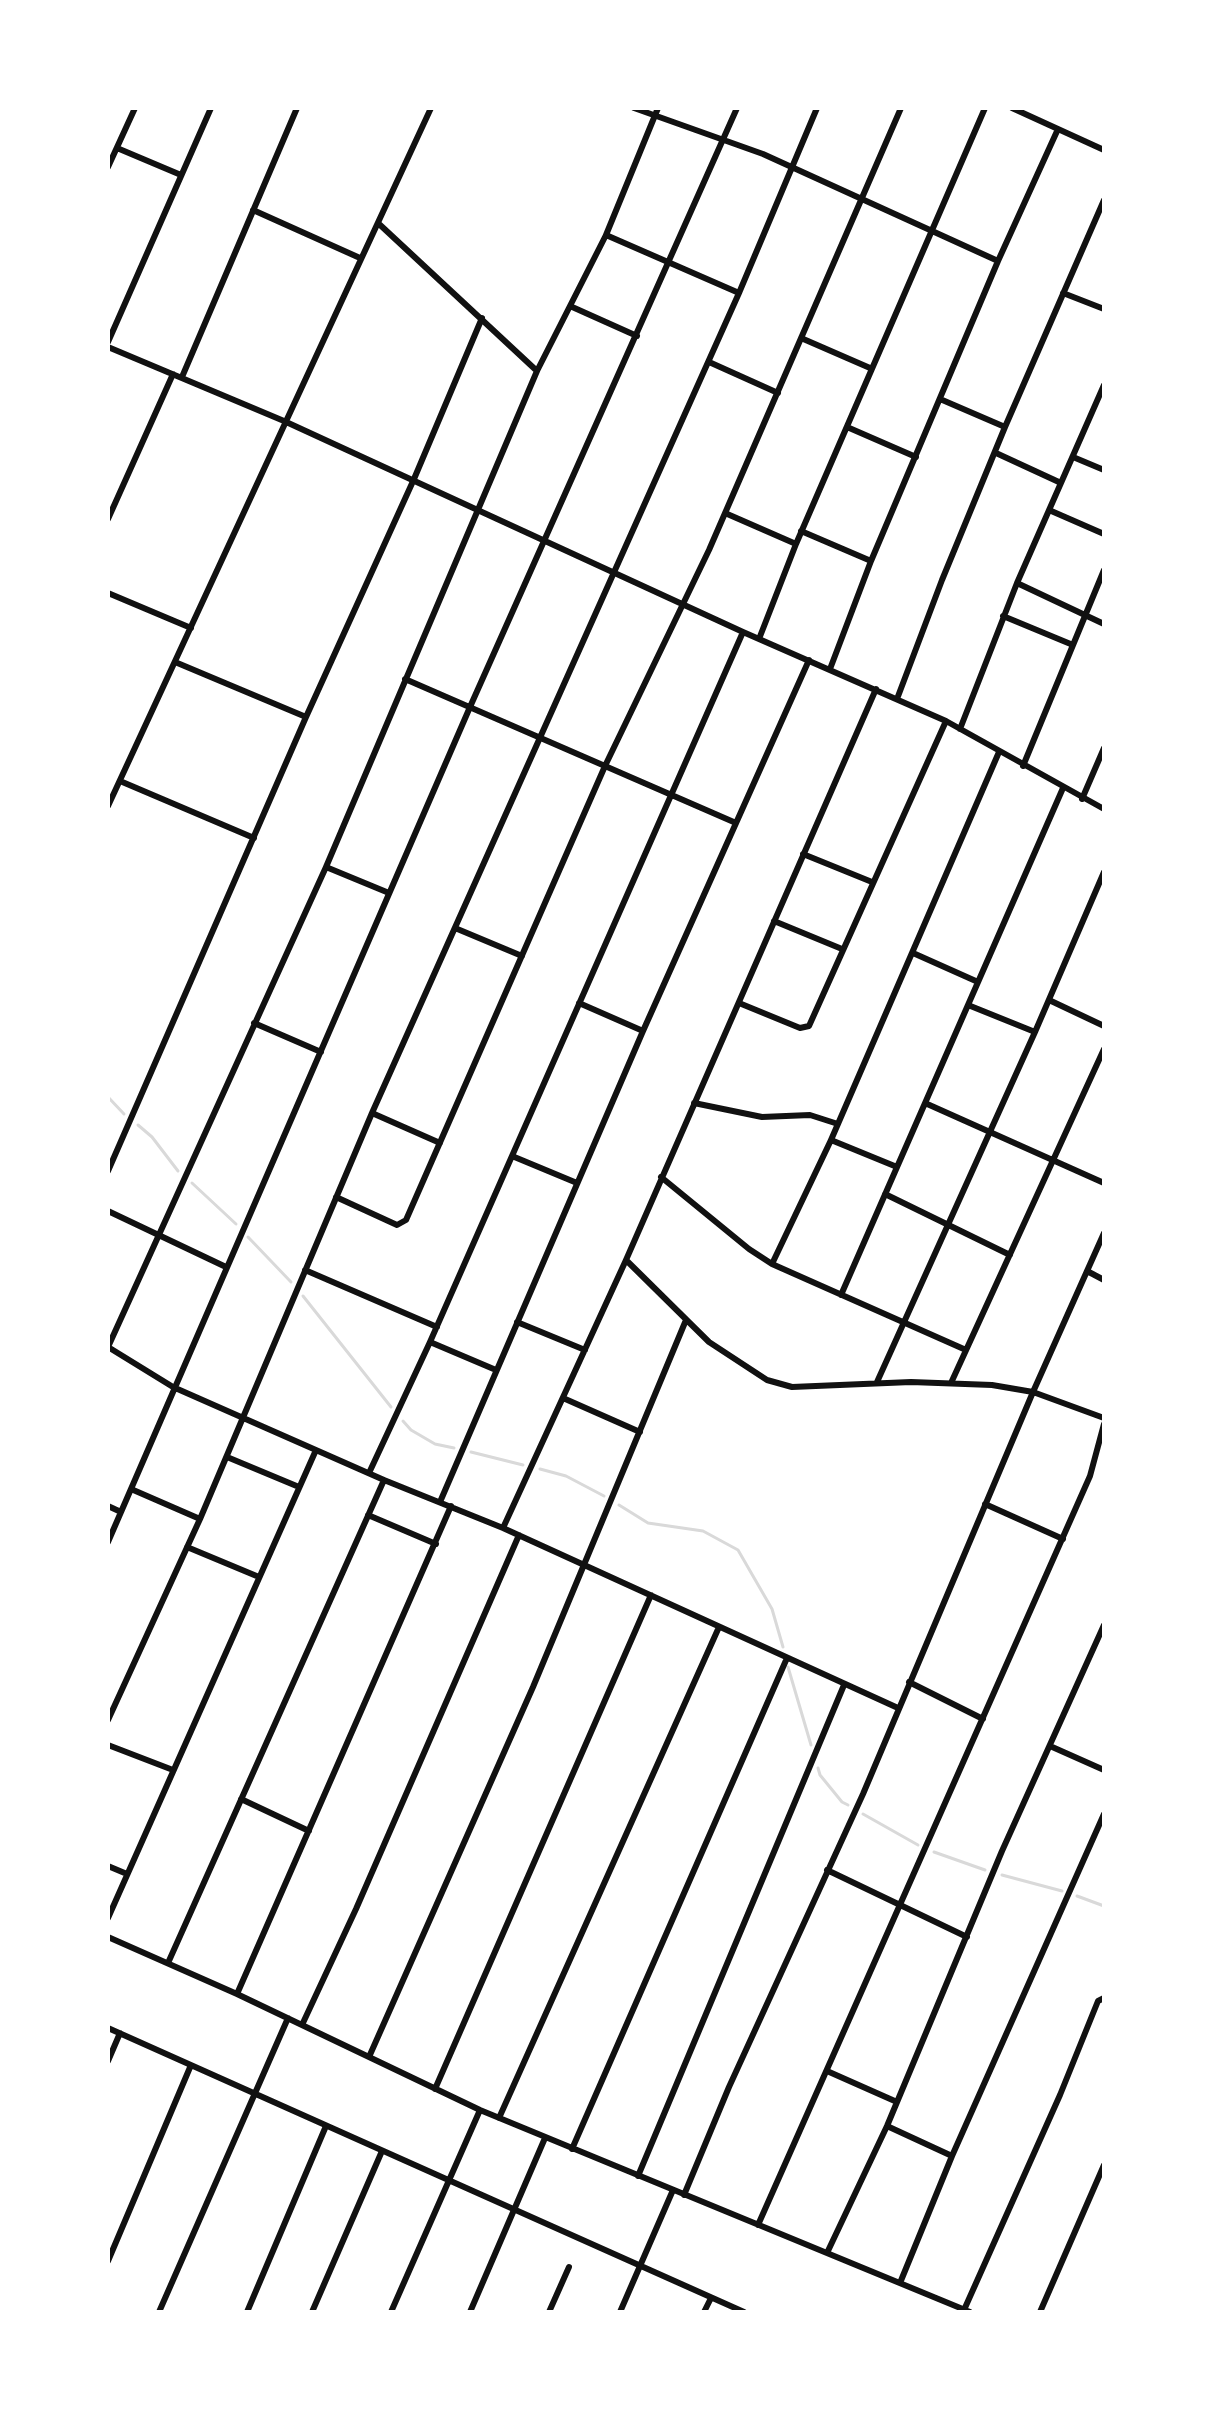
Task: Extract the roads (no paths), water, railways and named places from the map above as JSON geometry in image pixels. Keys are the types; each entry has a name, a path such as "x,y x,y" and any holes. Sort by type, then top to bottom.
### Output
{"street":[{"path":"108,167 135,108"},
{"path":"211,108 108,344 414,479 743,632 946,721 1104,809"},
{"path":"182,377 297,108"},
{"path":"108,806 431,108"},
{"path":"634,108 656,112 793,168 998,261"},
{"path":"108,1542 470,707 737,108"},
{"path":"108,1720 227,1457 372,1113 709,362 817,108"},
{"path":"336,1197 397,1225 403,1224 605,766 725,513 901,108"},
{"path":"759,639 870,368 985,108"},
{"path":"1012,108 1104,150"},
{"path":"656,112 606,235 537,371 326,867 108,1347 173,1387 384,1480 519,1535 898,1708"},
{"path":"830,669 871,561 998,261 1058,129"},
{"path":"117,148 181,175"},
{"path":"897,699 1005,427 1104,200"},
{"path":"253,210 360,258"},
{"path":"378,223 537,371"},
{"path":"606,235 739,293"},
{"path":"1063,293 1104,309"},
{"path":"570,306 637,336"},
{"path":"108,1171 482,318"},
{"path":"801,338 870,368"},
{"path":"709,362 778,393"},
{"path":"108,519 173,374"},
{"path":"960,729 1003,616 1104,385"},
{"path":"940,399 1005,427"},
{"path":"847,427 916,457"},
{"path":"996,453 1061,483"},
{"path":"1073,457 1104,470"},
{"path":"1049,510 1104,534"},
{"path":"725,513 796,544"},
{"path":"801,531 871,561"},
{"path":"1023,766 1104,570"},
{"path":"1017,583 1104,624"},
{"path":"108,593 191,628"},
{"path":"1003,616 1073,645"},
{"path":"369,1473 437,1327 743,632"},
{"path":"440,1502 643,1031 809,660"},
{"path":"175,662 306,717"},
{"path":"405,679 736,823"},
{"path":"503,1528 626,1260 876,689"},
{"path":"739,1003 804,1029 809,1026 946,721"},
{"path":"1082,799 1104,748"},
{"path":"772,1264 831,1140 999,752"},
{"path":"120,781 254,838"},
{"path":"841,1295 1063,788"},
{"path":"803,854 872,882"},
{"path":"326,867 389,893"},
{"path":"877,1382 1104,872"},
{"path":"774,921 842,949"},
{"path":"455,928 522,956"},
{"path":"913,953 978,982"},
{"path":"1049,1000 1104,1026"},
{"path":"579,1003 643,1031"},
{"path":"968,1005 1035,1032"},
{"path":"254,1023 321,1052"},
{"path":"951,1383 1104,1049"},
{"path":"694,1103 744,1115 810,1115 838,1124"},
{"path":"925,1103 1104,1183"},
{"path":"372,1113 440,1143"},
{"path":"831,1140 897,1167"},
{"path":"512,1156 577,1183"},
{"path":"661,1177 772,1264 966,1350"},
{"path":"885,1194 1010,1255"},
{"path":"108,1211 226,1267"},
{"path":"684,2195 729,2087 863,1794 1033,1392 1104,1233"},
{"path":"626,1260 686,1320 731,1359 767,1380 792,1387 877,1382 992,1385 1033,1392 1104,1421 1090,1476 1063,1539 758,2225"},
{"path":"305,1270 437,1327"},
{"path":"1087,1271 1104,1280"},
{"path":"369,2057 585,1565 686,1320"},
{"path":"517,1322 585,1350"},
{"path":"430,1342 496,1370"},
{"path":"563,1398 640,1432"},
{"path":"108,1918 316,1450"},
{"path":"227,1457 299,1487"},
{"path":"168,1963 384,1480"},
{"path":"131,1489 200,1519"},
{"path":"985,1504 1063,1539"},
{"path":"108,1506 121,1512"},
{"path":"237,1994 451,1506"},
{"path":"368,1515 436,1544"},
{"path":"302,2025 356,1909 519,1535"},
{"path":"187,1547 259,1577"},
{"path":"435,2089 651,1595"},
{"path":"827,2253 887,2126 1104,1625"},
{"path":"499,2118 719,1627"},
{"path":"572,2149 787,1658"},
{"path":"909,1682 983,1719"},
{"path":"638,2176 844,1685"},
{"path":"108,1745 173,1770"},
{"path":"1050,1746 1104,1770"},
{"path":"241,1799 309,1831"},
{"path":"900,2283 952,2156 1104,1814"},
{"path":"108,1866 127,1874"},
{"path":"827,1870 967,1937"},
{"path":"108,1937 237,1994 480,2110 967,2311 1098,2001 1104,1998"},
{"path":"159,2312 288,2018"},
{"path":"108,2028 744,2312"},
{"path":"108,2061 120,2033"},
{"path":"108,2261 191,2065"},
{"path":"827,2071 897,2102"},
{"path":"391,2312 480,2110"},
{"path":"247,2312 326,2126"},
{"path":"887,2126 952,2156"},
{"path":"470,2312 545,2138"},
{"path":"312,2312 382,2151"},
{"path":"1040,2312 1104,2165"},
{"path":"620,2312 673,2190"},
{"path":"549,2312 569,2267"},
{"path":"704,2312 711,2298"}],"waterway":[{"path":"108,1097 124,1114"},
{"path":"138,1125 152,1137 178,1171"},
{"path":"192,1183 236,1224"},
{"path":"248,1237 291,1282"},
{"path":"303,1296 391,1407"},
{"path":"403,1421 411,1430 435,1444 454,1448"},
{"path":"471,1452 523,1465"},
{"path":"540,1469 566,1476 604,1496"},
{"path":"619,1505 648,1523 703,1531 738,1550 772,1609 783,1647"},
{"path":"788,1667 811,1745"},
{"path":"818,1768 820,1775 848,1805"},
{"path":"863,1814 918,1845"},
{"path":"934,1852 985,1870"},
{"path":"1002,1875 1062,1891"},
{"path":"1077,1896 1104,1906"}]}
